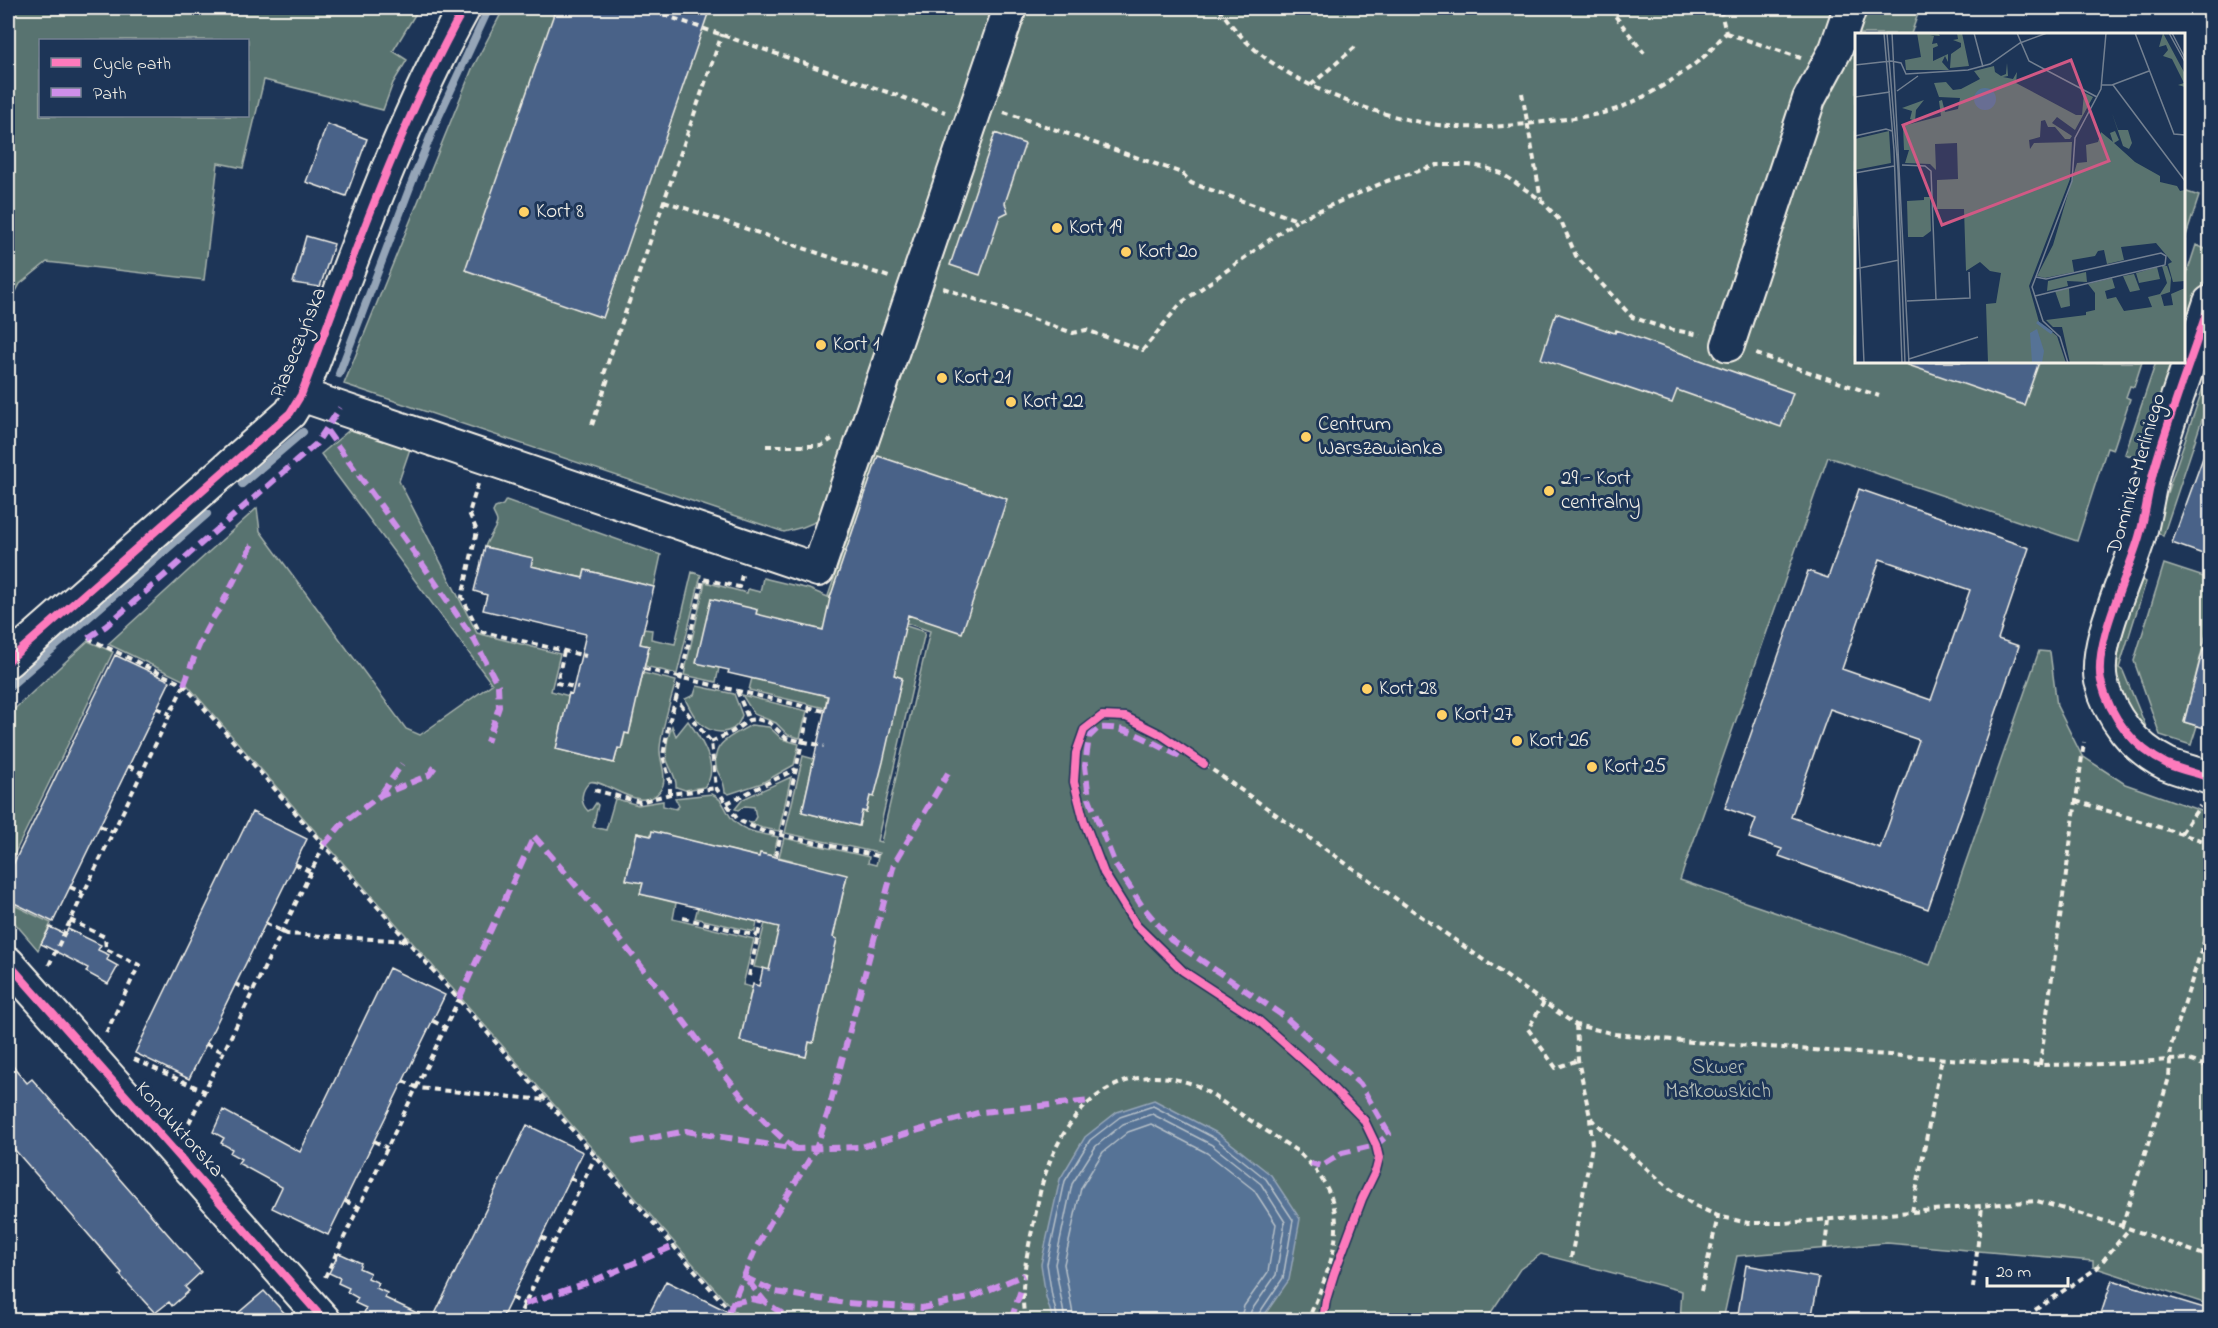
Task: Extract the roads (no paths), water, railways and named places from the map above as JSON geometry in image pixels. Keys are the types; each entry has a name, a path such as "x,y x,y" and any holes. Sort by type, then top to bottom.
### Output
{"street":[{"name":"Piaseczyńska","path":"8,661 290,413 301,395 389,164 433,66 464,8"},
{"path":"301,395 818,570 900,278 957,108 1010,8"},
{"path":"1728,345 1809,99 1836,49 1850,8"},
{"name":"Dominika Merliniego","path":"2205,792 2169,764 2151,755 2135,742 2111,709 2101,678 2103,644 2140,536 2154,468 2211,302"},
{"name":"Konduktorska","path":"8,963 324,1320"}],"water":[{"path":"1154,1100 1219,1134 1271,1175 1300,1219 1289,1280 1261,1320 1053,1320 1046,1297 1041,1264 1060,1179 1085,1137 1117,1112"}],"waterway":[{"path":"339,374 415,174 489,8"},
{"path":"242,484 303,432"},
{"path":"8,688 207,514"}],"place":[{"name":"Kort 8","path":"524,212"},
{"name":"Kort 19","path":"1057,228"},
{"name":"Kort 20","path":"1126,252"},
{"name":"Kort 1","path":"821,345"},
{"name":"Kort 21","path":"942,378"},
{"name":"Kort 22","path":"1011,402"},
{"name":"Centrum Warszawianka","path":"1306,437"},
{"name":"29 - Kort centralny","path":"1549,491"},
{"name":"Kort 28","path":"1367,689"},
{"name":"Kort 27","path":"1442,715"},
{"name":"Kort 26","path":"1517,741"},
{"name":"Kort 25","path":"1592,767"}],"park label":[{"name":"Skwer Małkowskich","path":"1718,1080"}]}
